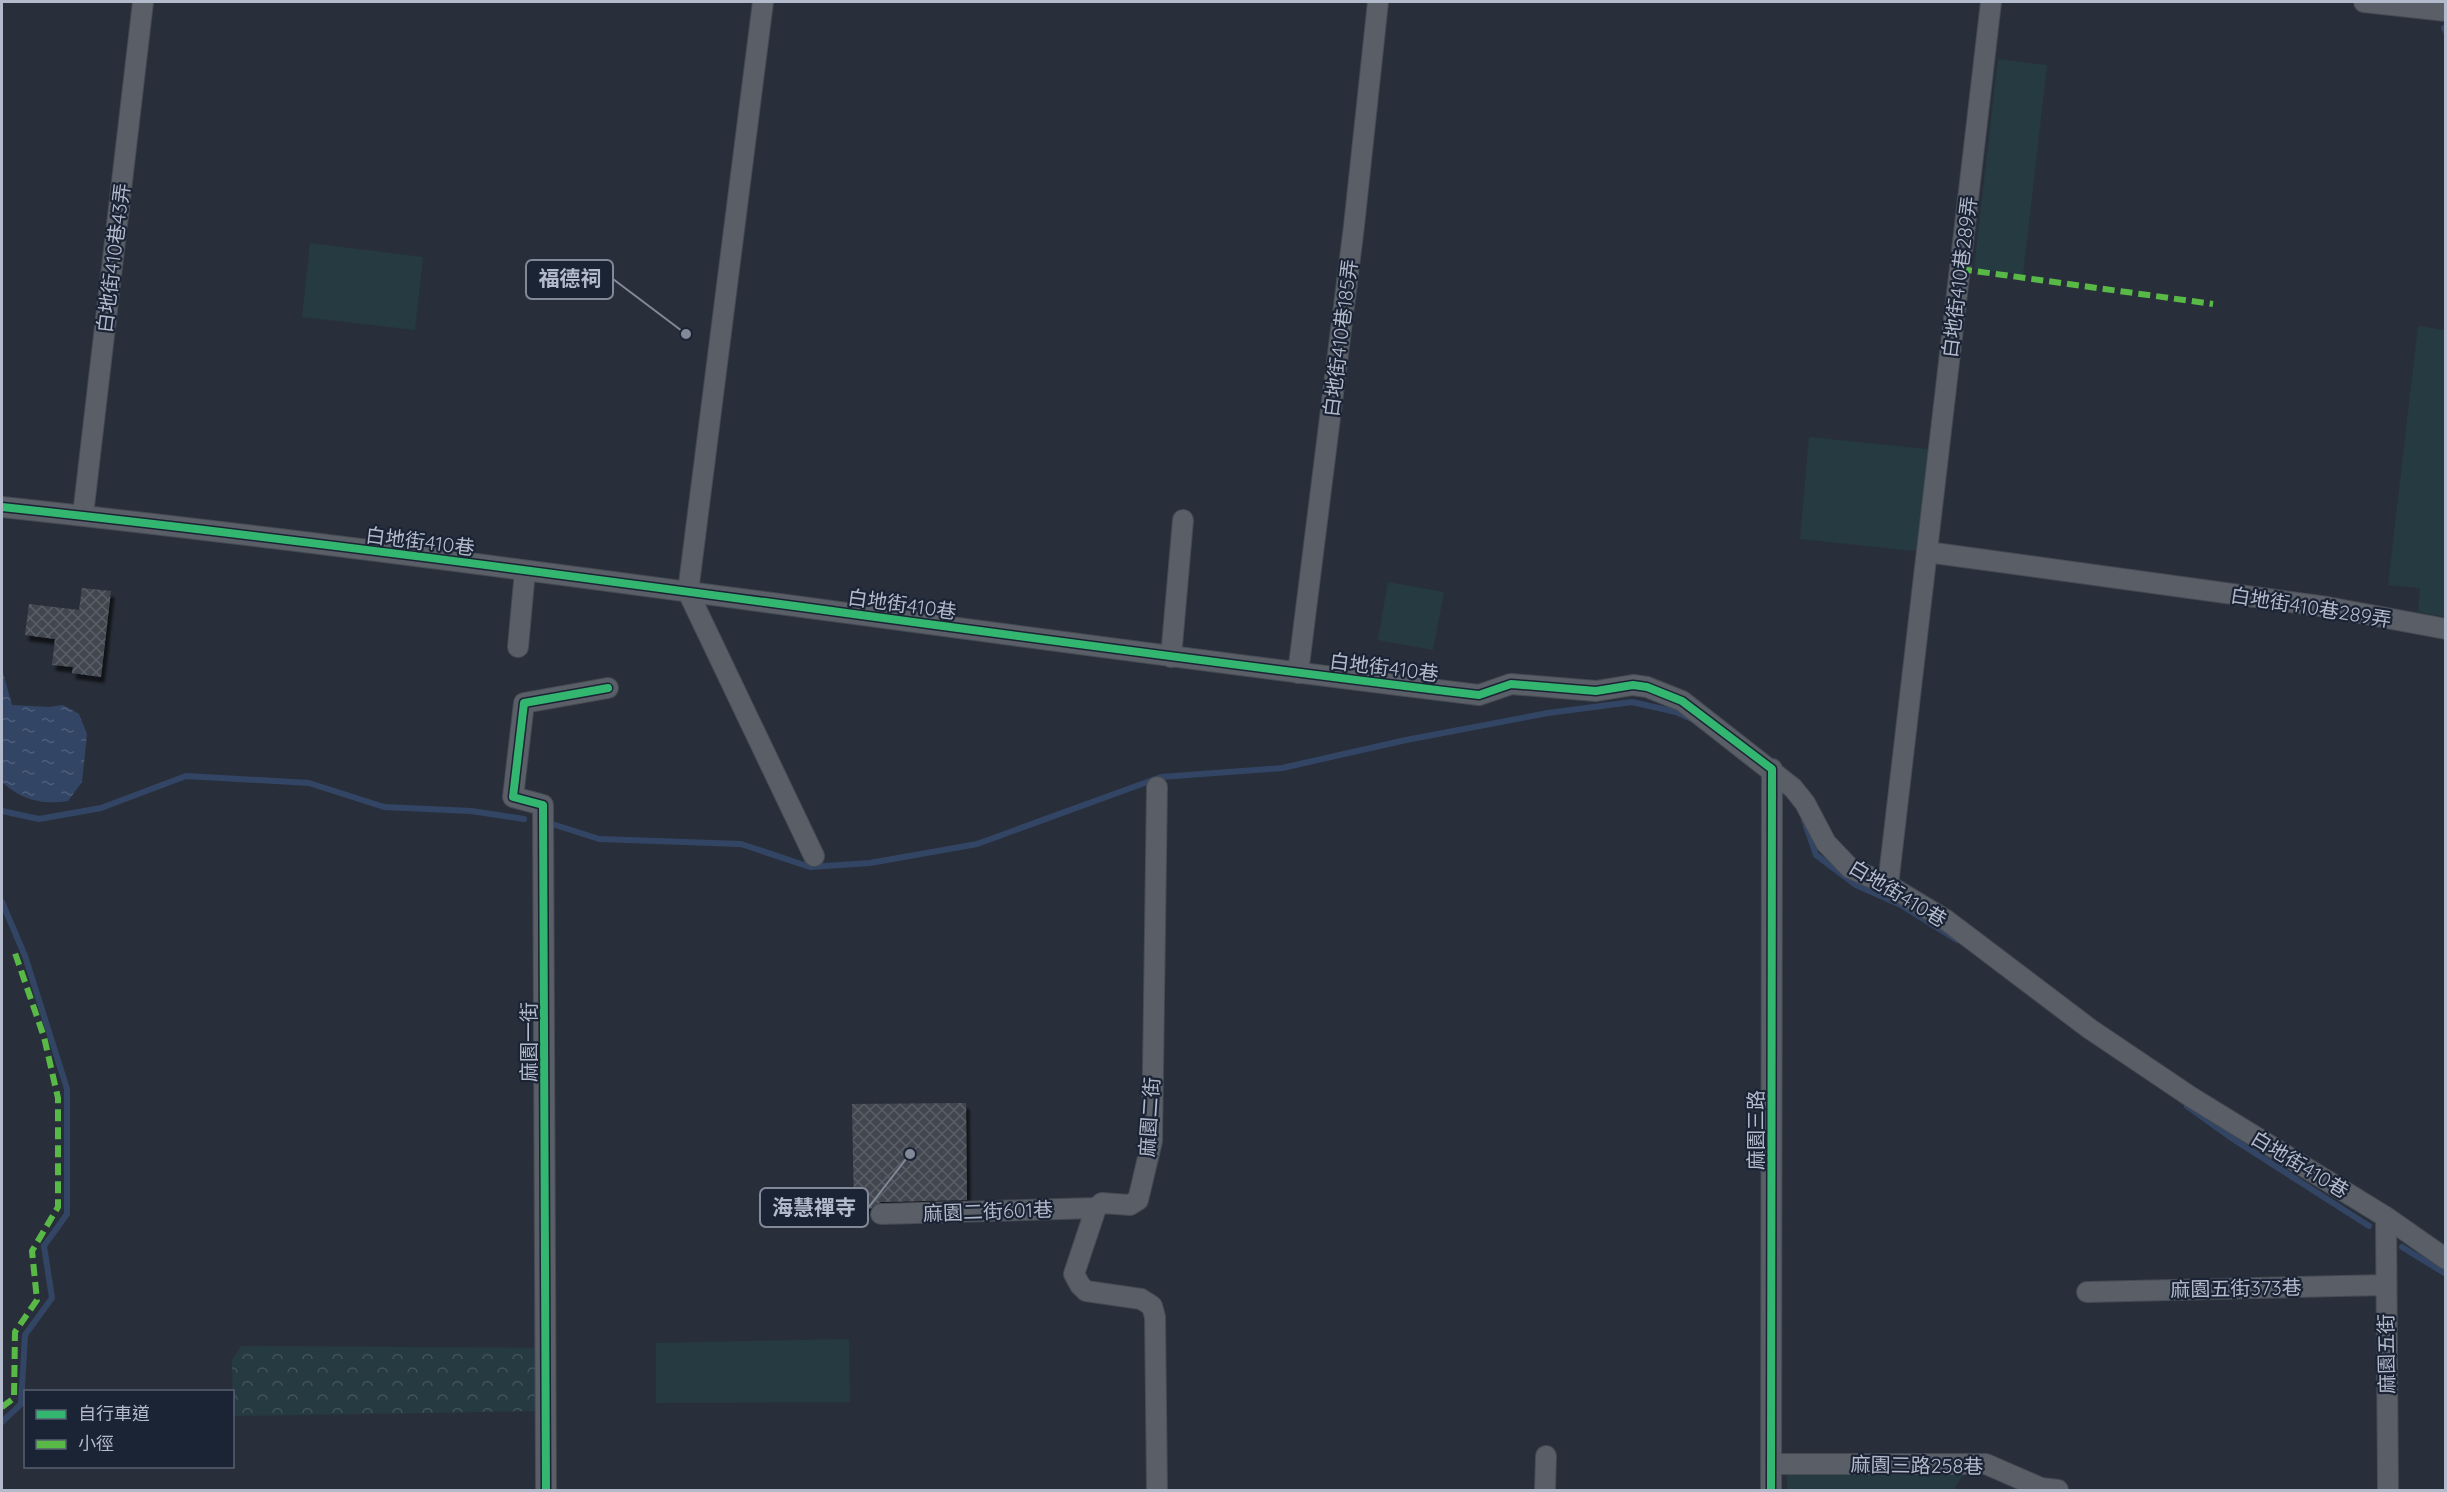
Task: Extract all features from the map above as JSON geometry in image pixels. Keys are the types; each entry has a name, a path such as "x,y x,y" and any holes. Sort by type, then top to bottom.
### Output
{"street":[{"name":"白地街410巷43弄","path":"83,516 143,2"},
{"path":"763,2 688,592 814,856"},
{"name":"白地街410巷185弄","path":"1298,673 1353,238 1378,2"},
{"name":"白地街410巷289弄","path":"1888,885 1991,2"},
{"path":"2364,2 2445,11"},
{"name":"白地街410巷","path":"2,507 525,571 1171,657 1479,695 1511,684 1596,691 1633,686 1647,687 1682,701 1772,769 1805,803 1826,843 1850,868 1888,885 1946,920 2090,1029 2191,1097 2386,1217 2445,1259"},
{"path":"1171,657 1184,520"},
{"name":"白地街410巷289弄","path":"1927,552 2327,607 2445,629"},
{"path":"518,647 525,571"},
{"name":"麻園一街","path":"546,1491 543,805 513,797 524,703 608,688"},
{"name":"麻園三路","path":"1771,1491 1772,769"},
{"name":"麻園二街","path":"1096,1208 1102,1203 1130,1205 1138,1200 1152,1141 1157,787"},
{"path":"1096,1208 1074,1274 1086,1291 1141,1299 1152,1306 1155,1317 1157,1491"},
{"name":"麻園二街601巷","path":"881,1214 1096,1208"},
{"name":"麻園五街","path":"2386,1217 2388,1491"},
{"name":"麻園五街373巷","path":"2087,1292 2385,1285"},
{"path":"1545,1491 1546,1456"},
{"name":"麻園三路258巷","path":"1771,1464 1986,1464 2041,1488 2058,1491"}],"green space":[{"path":"1998,59 2047,65 2023,275 1974,269"},
{"path":"310,243 423,257 415,330 302,317"},
{"path":"2418,326 2445,330 2445,617 2418,612 2420,588 2388,585"},
{"path":"1809,437 1936,450 1924,552 1800,539"},
{"path":"1388,582 1444,592 1433,650 1378,640"},
{"path":"849,1339 850,1402 656,1403 656,1343"},
{"path":"241,1346 539,1348 539,1411 234,1416 232,1360"},
{"path":"1970,1465 1953,1490 1787,1490 1787,1467"}],"water":[{"path":"2,669 12,705 49,707 63,705 79,714 87,734 82,782 68,801 32,800 2,782"}],"building":[{"path":"82,588 111,591 101,677 72,673 73,667 52,665 55,639 25,635 29,604 79,610"},
{"path":"966,1103 967,1200 881,1202 870,1209 854,1209 852,1104"}],"waterway":[{"path":"2444,28 2446,32"},
{"path":"546,822 599,839 741,844 810,867 870,863 977,844 1161,777 1282,768 1406,740 1548,713 1632,702 1676,712 1694,720"},
{"path":"2,811 39,819 101,808 186,776 309,783 384,807 471,811 524,819"},
{"path":"1804,820 1816,855 1856,885 1901,905 1957,940"},
{"path":"2,902 25,956 67,1089 67,1214 44,1246 52,1298 25,1335 21,1404 2,1422"},
{"path":"2187,1106 2233,1139 2369,1226"},
{"path":"2402,1247 2446,1274"}],"marked path":[{"path":"1960,269 2213,304"},
{"path":"2,1407 14,1398 15,1332 37,1300 32,1251 58,1207 58,1098 44,1037 15,953"}],"cycle path":[{"path":"2,507 371,550 1479,695 1511,684 1596,691 1633,685 1647,687 1682,701 1772,769 1771,1490"},
{"path":"546,1490 543,805 513,797 524,703 608,688"}],"place":[{"name":"福德祠","path":"686,334"},
{"name":"海慧禪寺","path":"910,1154"}]}
